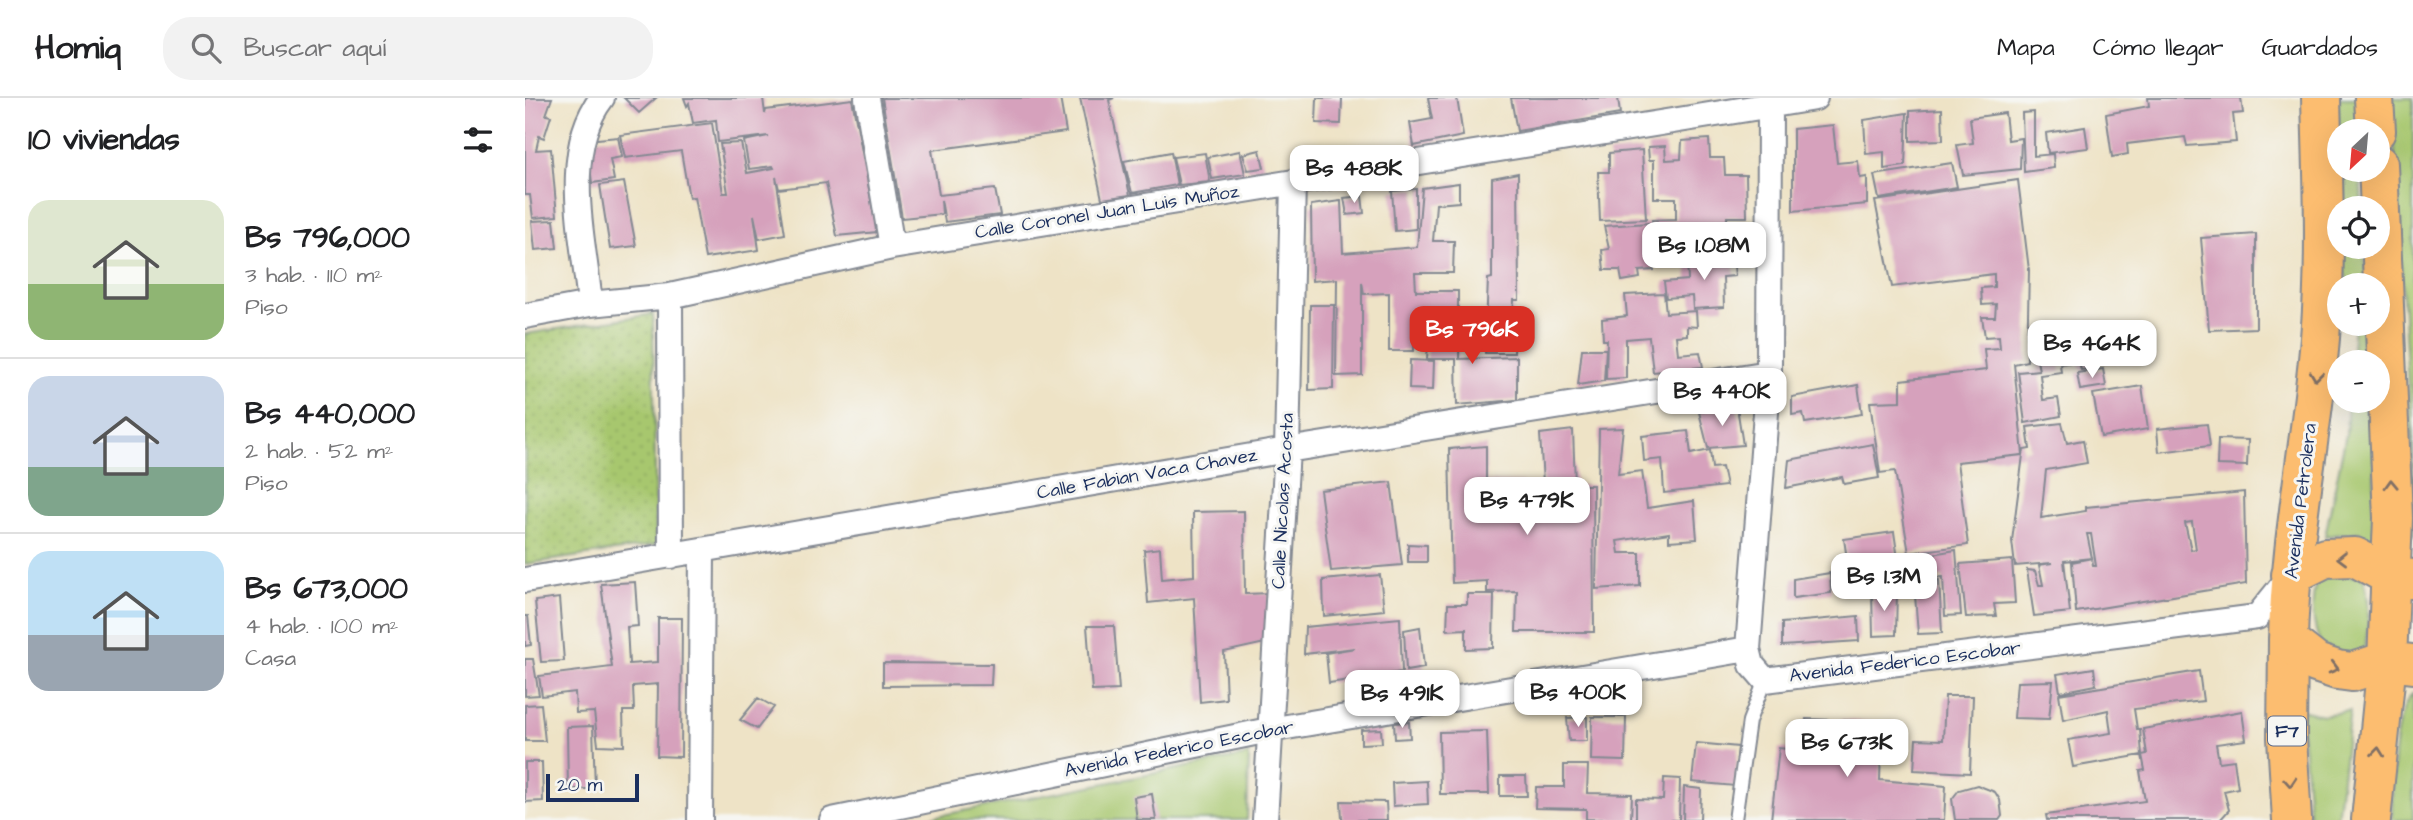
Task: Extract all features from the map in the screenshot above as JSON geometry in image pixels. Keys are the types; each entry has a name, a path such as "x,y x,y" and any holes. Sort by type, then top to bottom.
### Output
{"main road":[{"name":"Avenida Petrolera","path":"2293,820 2287,738 2288,641 2291,575 2321,338 2324,260 2321,98"},
{"path":"2374,98 2375,119"},
{"path":"2371,820 2400,662 2402,578 2393,518 2379,182"},
{"path":"2291,575 2325,558 2340,557 2355,558 2402,578"},
{"path":"2288,641 2316,663 2337,670 2361,671 2400,662"}],"street":[{"path":"590,304 577,171 581,139 591,113 602,98"},
{"path":"867,98 892,247"},
{"name":"Calle Coronel Juan Luis Muñoz","path":"525,316 590,304 670,296 892,247 1815,98"},
{"path":"1748,649 1769,373 1770,106"},
{"name":"Calle Nicolas Acosta","path":"1265,820 1287,450 1293,182"},
{"path":"670,296 671,556"},
{"name":"Calle Fabian Vaca Chavez","path":"525,580 1287,450 1769,373"},
{"path":"701,820 702,551"},
{"path":"2288,641 2257,617 2291,575"},
{"name":"Avenida Federico Escobar","path":"832,820 1269,730 1748,649 1752,665 1765,680 2257,617"}],"lane":[{"path":"1735,820 1749,720 1765,680"}],"green space":[{"path":"2338,98 2356,98 2357,119 2338,119"},
{"path":"2392,98 2413,98 2413,536 2410,532 2412,458"},
{"path":"2340,182 2361,182 2361,196 2340,196"},
{"path":"2342,259 2365,259 2365,273 2345,273"},
{"path":"653,314 656,545 525,564 525,334"},
{"path":"2353,336 2369,336 2369,350 2352,350"},
{"path":"2347,413 2372,413 2376,542 2358,532 2325,536 2346,434"},
{"path":"2321,574 2363,577 2368,618 2366,641 2360,659 2322,646 2313,610 2314,591"},
{"path":"2413,693 2413,820 2392,820 2394,753 2400,719"},
{"path":"2300,710 2323,715 2350,711 2337,820 2310,820"},
{"path":"1249,755 1247,820 917,820"}],"building":[{"path":"525,98 552,98 546,115 551,116 544,138 539,136 536,150 551,149 557,216 533,218 530,195 525,195"},
{"path":"624,98 656,98 639,113"},
{"path":"684,98 763,98 765,114 766,110 852,99 877,232 837,236 826,183 779,189 776,177 785,234 759,239 754,215 759,250 705,258 694,197 689,198 681,151 625,158 620,135 712,123 723,193 728,193 720,144 741,143 747,173 774,168 749,169 744,141 768,136 718,142 716,120 693,123 689,103 687,106"},
{"path":"882,98 1060,98 1066,132 932,150 939,195 995,189 1000,215 945,222 941,200 942,214 902,218"},
{"path":"1080,98 1114,98 1109,100 1130,195 1102,199"},
{"path":"1317,98 1342,98 1341,124 1316,123"},
{"path":"1428,98 1457,98 1463,136 1414,146 1410,123 1432,119"},
{"path":"1511,98 1618,98 1620,114 1517,131"},
{"path":"2148,98 2241,98 2243,113 2233,114 2236,142 2187,146 2185,137 2127,144 2128,154 2112,157 2106,114 2149,106"},
{"path":"1942,109 1943,140 1910,141 1910,111"},
{"path":"2034,112 2034,156 2053,154 2054,168 2024,172 2022,113"},
{"path":"1907,113 1905,166 1884,169 1884,152 1866,154 1864,120"},
{"path":"2005,113 2008,140 2021,138 2020,169 1963,175 1957,145 1973,143 1970,118"},
{"path":"1833,125 1837,163 1858,161 1860,178 1867,177 1867,204 1793,211 1793,129"},
{"path":"2085,127 2088,148 2048,153 2046,133"},
{"path":"618,137 622,157 610,159 614,180 592,183 587,140"},
{"path":"1709,139 1710,158 1724,158 1725,175 1746,175 1747,217 1727,217 1727,235 1666,236 1666,250 1653,250 1652,220 1676,219 1676,198 1654,198 1654,160 1649,160 1648,147 1665,146 1666,160 1681,159 1682,141"},
{"path":"1260,150 1264,168 1248,170 1243,154"},
{"path":"1642,150 1646,219 1600,221 1598,172 1609,172 1609,153"},
{"path":"1240,151 1245,174 1212,179 1208,157"},
{"path":"1171,152 1177,185 1132,193 1124,161"},
{"path":"1205,153 1210,182 1179,185 1173,157"},
{"path":"1952,163 1957,187 1879,199 1874,175"},
{"path":"1518,173 1519,300 1514,300 1514,353 1485,353 1488,279 1492,278 1492,178"},
{"path":"2018,180 2029,270 2027,361 2014,364 2023,455 1957,462 1968,545 1909,553 1895,471 1880,473 1870,402 1901,401 1901,380 1986,370 1984,349 2000,348 1999,336 1985,337 1982,317 1995,317 1996,304 1982,305 1981,288 1994,287 1994,274 1892,287 1875,201"},
{"path":"624,182 636,246 610,249 600,185"},
{"path":"1459,183 1459,202 1436,204 1433,241 1454,241 1453,273 1415,273 1416,291 1458,291 1458,313 1415,312 1414,351 1389,351 1389,293 1364,294 1362,282 1362,375 1336,376 1337,279 1312,281 1311,205 1341,201 1343,253 1417,247 1422,188"},
{"path":"1416,189 1416,229 1395,231 1392,191"},
{"path":"1362,196 1364,213 1347,215 1344,198"},
{"path":"554,220 557,248 535,250 532,221"},
{"path":"1649,223 1654,270 1639,271 1640,278 1622,281 1620,270 1604,270 1602,250 1609,249 1604,226"},
{"path":"2256,234 2256,328 2209,330 2201,238"},
{"path":"1733,255 1735,276 1723,277 1724,307 1693,309 1692,296 1666,298 1664,282 1688,280 1687,260"},
{"path":"1664,293 1666,313 1696,311 1697,327 1687,326 1687,335 1676,336 1678,354 1700,352 1703,367 1653,372 1649,337 1626,339 1626,378 1606,379 1607,340 1603,340 1602,319 1627,316 1625,295"},
{"path":"1310,305 1334,305 1333,389 1309,390"},
{"path":"1430,315 1460,316 1459,359 1517,357 1517,400 1457,405 1456,359 1427,359"},
{"path":"2094,347 2097,368 2081,370 2079,361 2060,364 2061,372 2040,375 2043,400 2058,398 2061,416 2025,423 2018,372 2039,370 2036,356"},
{"path":"1582,349 1606,349 1604,381 1578,385"},
{"path":"1410,360 1434,361 1433,390 1409,389"},
{"path":"2103,369 2106,386 2080,390 2077,373"},
{"path":"1858,385 1862,414 1805,423 1803,413 1792,415 1792,397"},
{"path":"2142,386 2148,429 2101,437 2093,394"},
{"path":"1737,407 1743,445 1708,448 1699,412"},
{"path":"2062,423 2067,443 2083,440 2087,463 2046,470 2041,518 2086,511 2086,507 2244,492 2246,584 2076,612 2072,562 2092,558 2064,561 2070,612 2034,616 2027,570 2035,571 2039,585 2043,585 2039,565 2052,563 2015,566 2012,541 2023,455 2024,450 2030,449 2027,427","holes":["2192,522 2196,549 2191,550 2185,523","2087,534 2091,534 2096,566 2093,566"]},
{"path":"2207,424 2210,446 2159,452 2157,429"},
{"path":"1623,428 1618,474 1642,471 1647,508 1694,501 1697,539 1669,541 1669,533 1617,541 1619,553 1640,553 1640,586 1596,589 1599,429"},
{"path":"1573,430 1575,485 1593,485 1594,632 1516,632 1517,591 1487,592 1487,581 1452,583 1449,449 1486,446 1486,482 1543,483 1540,434"},
{"path":"1688,431 1691,454 1710,450 1712,468 1722,467 1726,486 1664,493 1662,459 1644,461 1642,436"},
{"path":"2218,439 2248,440 2247,466 2217,465"},
{"path":"1873,444 1879,478 1844,484 1842,477 1786,488 1789,460"},
{"path":"1391,482 1402,565 1331,571 1320,490"},
{"path":"1244,511 1245,594 1270,593 1265,643 1224,652 1226,699 1200,702 1194,598 1148,603 1144,550 1160,548 1162,579 1194,576 1193,512"},
{"path":"1894,532 1898,559 1918,556 1920,580 1875,587 1871,563 1848,566 1844,539"},
{"path":"1408,544 1427,545 1427,562 1408,562"},
{"path":"1956,550 1961,615 1945,616 1943,577 1921,578 1920,556"},
{"path":"2012,560 2015,603 1994,604 1996,616 1966,617 1960,564"},
{"path":"1830,573 1831,593 1793,598 1793,579"},
{"path":"1380,575 1384,610 1324,616 1323,580"},
{"path":"1939,580 1942,633 1918,634 1914,582 1920,581 1921,586 1921,581"},
{"path":"635,582 638,626 627,627 629,664 658,662 658,618 682,618 681,757 657,756 658,684 633,686 634,711 623,711 624,746 598,745 594,712 576,713 575,692 542,696 539,676 612,667 601,584"},
{"path":"1897,590 1896,635 1873,636 1872,591"},
{"path":"1467,594 1494,594 1493,648 1466,649 1466,629 1447,630 1448,604 1467,604"},
{"path":"559,598 564,661 541,662 535,601"},
{"path":"525,616 528,616 531,645 525,646"},
{"path":"1858,616 1859,641 1782,646 1782,623"},
{"path":"1400,618 1402,672 1329,683 1326,653 1355,648 1304,654 1305,627"},
{"path":"1087,626 1114,626 1119,690 1092,691"},
{"path":"1420,627 1424,668 1406,671 1404,630"},
{"path":"525,659 533,659 539,695 525,696"},
{"path":"883,663 992,664 991,685 883,686"},
{"path":"2094,668 2096,685 2060,692 2057,674"},
{"path":"2199,671 2203,701 2134,709 2137,729 2140,729 2142,755 2073,767 2068,740 2111,733 2108,710 2063,720 2059,694"},
{"path":"2053,681 2049,719 2014,718 2017,682"},
{"path":"1945,696 1973,696 1970,773 1914,770 1916,739 1943,740"},
{"path":"758,698 774,707 757,729 740,720"},
{"path":"541,704 545,741 525,741 525,705"},
{"path":"2242,711 2246,740 2216,744 2219,762 2234,760 2238,788 2224,791 2229,810 2220,820 2047,820 2046,815 2145,801 2140,771 2145,770 2142,755 2147,754 2143,729"},
{"path":"1587,717 1587,741 1569,741 1567,718"},
{"path":"1592,717 1626,717 1625,761 1591,760"},
{"path":"1806,719 1882,722 1880,780 1946,786 1944,820 1771,820 1779,748 1804,751"},
{"path":"1409,722 1410,738 1395,739 1394,723"},
{"path":"593,726 595,789 568,789 567,727"},
{"path":"1381,729 1382,743 1361,744 1361,730"},
{"path":"1487,731 1489,794 1440,794 1439,732"},
{"path":"1696,743 1738,747 1735,786 1692,782"},
{"path":"525,762 542,762 543,801 525,802"},
{"path":"1564,765 1588,765 1587,793 1632,794 1631,820 1586,819 1586,809 1535,808 1536,787 1564,787"},
{"path":"1500,776 1526,776 1527,796 1500,796"},
{"path":"1664,778 1680,779 1679,820 1636,820 1636,799 1663,800"},
{"path":"1427,781 1428,804 1393,806 1392,783"},
{"path":"1977,785 1995,792 2000,800 2002,816 1999,820 1955,820 1952,799 1959,790"},
{"path":"1684,787 1701,789 1700,820 1683,820"},
{"path":"1152,794 1156,820 1137,820 1134,797"},
{"path":"1341,801 1386,802 1387,820 1342,820"}]}
